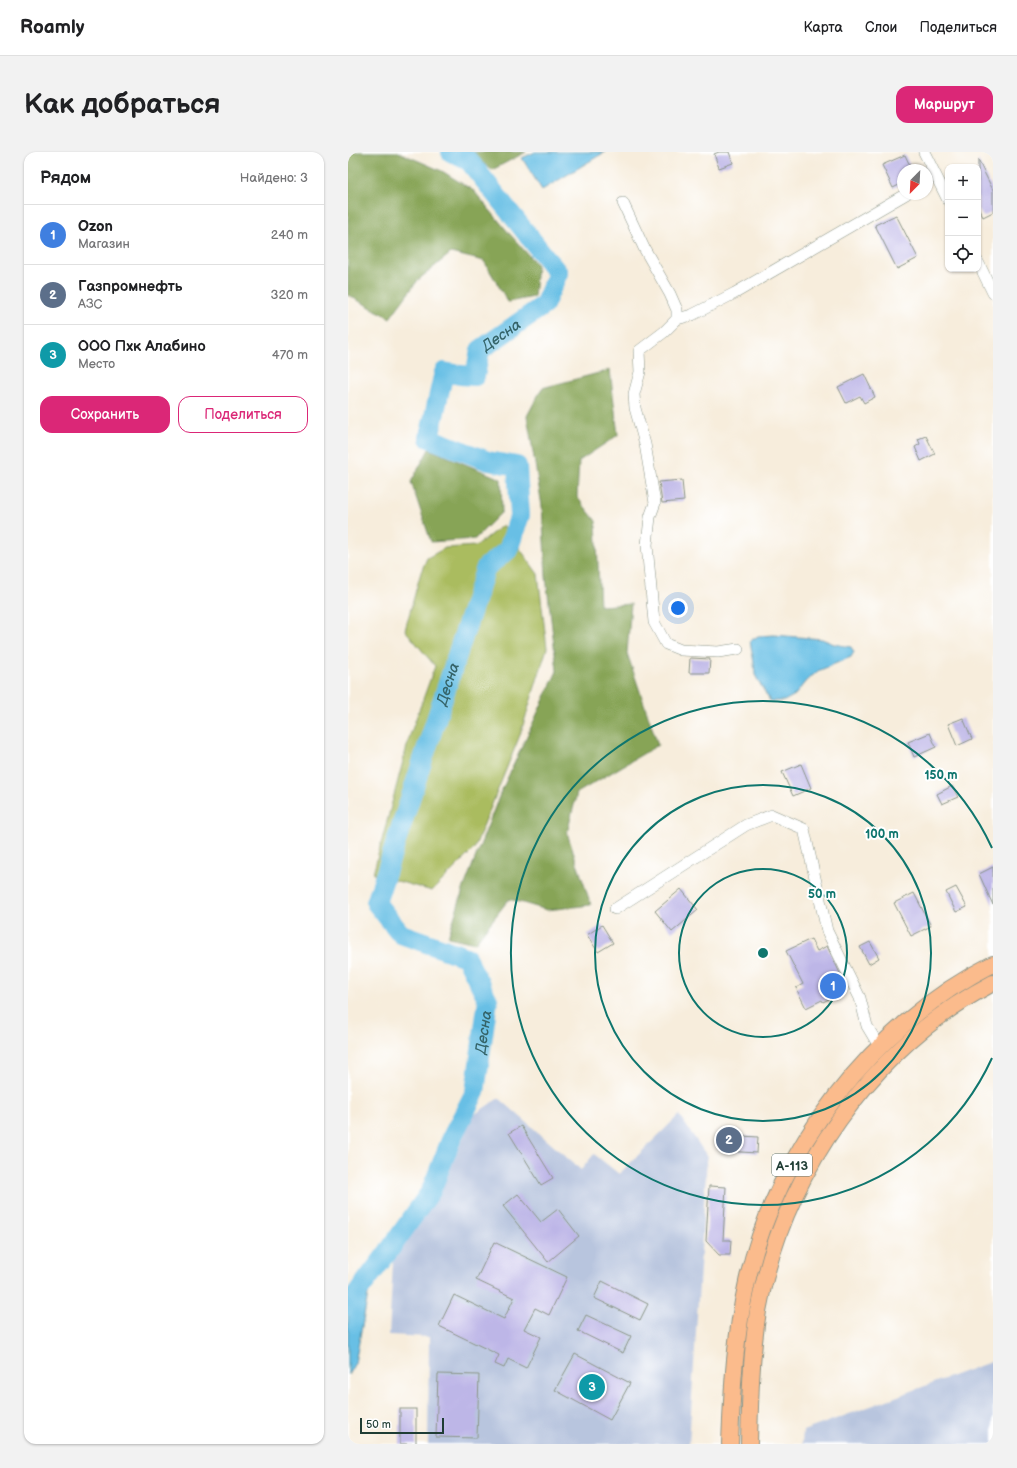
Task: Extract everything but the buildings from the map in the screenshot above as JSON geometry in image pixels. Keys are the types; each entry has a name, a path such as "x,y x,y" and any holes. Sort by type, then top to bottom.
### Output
{"highway":[{"name":"А-113","path":"730,1444 732,1392 738,1328 748,1281 770,1211 800,1149 817,1122 837,1095 879,1046 917,1013 974,973 993,964"},
{"name":"А-113","path":"749,1444 753,1348 758,1310 768,1266 787,1213 813,1160 830,1131 850,1104 900,1050 928,1026 977,991 993,982"}],"street":[{"path":"924,152 928,164"},
{"path":"933,180 945,196"},
{"path":"738,649 718,652 681,650 666,644 654,622 647,546 650,517 656,503 645,444 635,408 634,394 640,372 639,351 664,332 677,319 692,315 742,290 897,199"},
{"path":"623,203 644,248 670,294 677,310 677,319"},
{"path":"981,268 993,293"},
{"path":"615,909 746,825 772,815 804,829 827,930 860,998 867,1026 879,1046"}],"shaded area":[{"path":"499,1098 581,1170 594,1154 619,1174 679,1115 707,1156 689,1444 428,1444 429,1337 389,1335 393,1262 439,1196 472,1116"},
{"path":"993,1361 993,1444 802,1444 803,1431"}],"green space":[{"path":"348,152 398,152 442,171 474,191 537,265 534,297 508,302 484,261 451,253 418,280 390,318 348,295"},
{"path":"468,152 526,152 492,170"},
{"path":"610,370 618,435 579,461 577,497 596,521 600,606 631,604 627,653 658,745 577,793 567,833 591,905 547,910 509,899 475,943 448,937 464,887 500,794 557,671 546,577 542,506 527,416 542,388"},
{"path":"429,449 501,479 502,512 475,539 431,542 411,482"},
{"path":"503,525 538,574 547,648 520,735 474,849 432,891 373,874 410,735 435,666 405,630 421,572 427,558 445,548 476,546"}],"water":[{"path":"535,152 605,152 542,190 522,158"},
{"path":"774,635 822,639 834,644 851,647 854,652 851,657 818,671 805,682 795,695 784,701 770,701 755,675 750,641 758,636"},
{"path":"372,1274 355,1363 348,1375 348,1305"}],"waterway":[{"name":"Десна","path":"348,1305 431,1191 453,1135 475,1092 488,1000 466,957 401,934 376,903 486,567 508,550 520,515 517,466 488,461 429,438 444,372 475,376 480,350 544,305 558,273 469,161 451,152"}],"place":[{"name":"Ozon","path":"833,986"},
{"name":"Газпромнефть","path":"729,1140"},
{"name":"ООО Пхк Алабино","path":"592,1387"}]}
